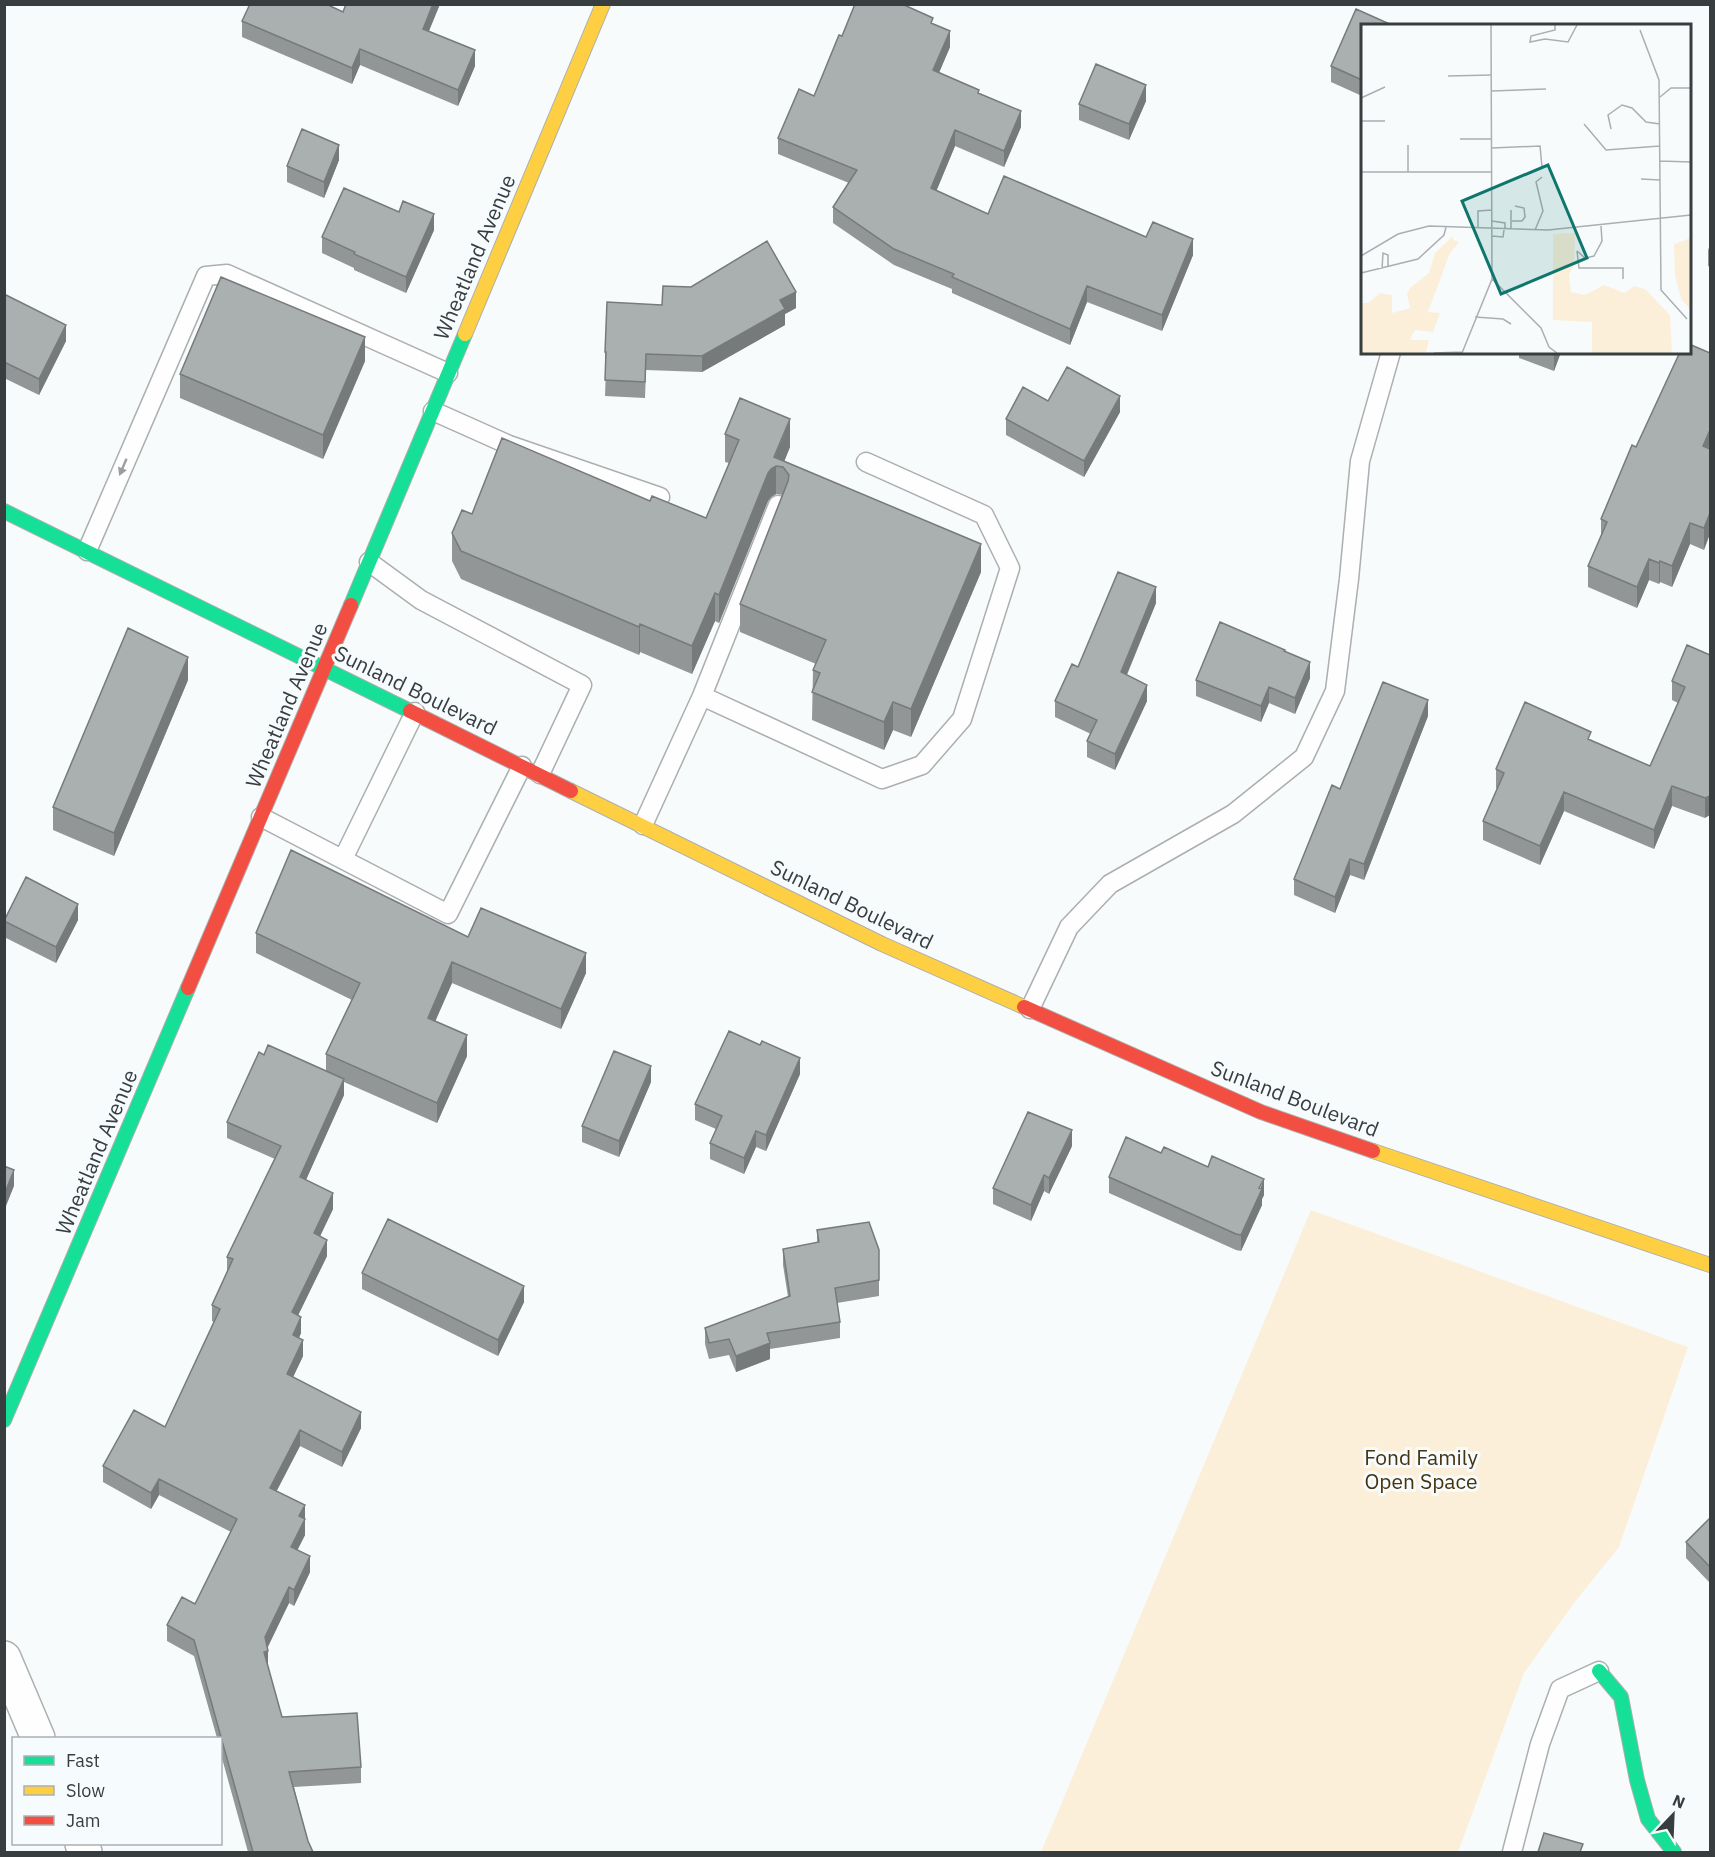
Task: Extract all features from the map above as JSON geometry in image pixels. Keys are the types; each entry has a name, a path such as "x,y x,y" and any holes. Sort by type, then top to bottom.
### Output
{"main road":[{"name":"Wheatland Avenue","path":"4,1420 369,562 603,4"},
{"name":"Sunland Boulevard","path":"4,511 882,944 1262,1112 1710,1265"},
{"path":"1599,1671 1621,1697 1637,1780 1648,1818 1674,1852"}],"street":[{"path":"4,1658 38,1737"}],"lane":[{"path":"87,551 206,276 227,274 448,373"},
{"path":"1030,1009 1069,927 1110,884 1233,814 1304,757 1335,691 1360,461 1390,354"},
{"path":"432,411 509,445 660,497"},
{"path":"702,696 882,779 922,765 962,719 1010,568 984,514 866,462"},
{"path":"643,825 702,696 778,505"},
{"path":"369,562 421,600 582,685 540,774"},
{"path":"343,860 415,712"},
{"path":"261,817 448,914 522,766"},
{"path":"1512,1852 1540,1744 1560,1689 1599,1671"}],"green space":[{"name":"Fond Family Open Space","path":"1311,1210 1688,1347 1619,1547 1574,1603 1524,1673 1458,1852 1041,1852"}],"building":[{"path":"250,4 326,4 343,12 346,4 433,4 423,29 475,50 458,90 360,49 352,68 242,21"},
{"path":"855,4 902,4 933,18 931,23 950,31 933,70 979,90 978,93 1021,111 1004,151 955,130 931,188 988,214 1004,176 1146,237 1153,222 1193,239 1162,315 1087,286 1070,329 952,277 954,274 894,249 833,207 857,170 778,138 799,89 814,96 839,35 842,36"},
{"path":"1356,9 1390,24 1361,24 1361,80 1331,66"},
{"path":"1096,64 1146,85 1129,124 1079,104"},
{"path":"302,129 339,145 324,182 287,166"},
{"path":"344,188 399,212 403,201 434,214 406,277 322,237"},
{"path":"767,241 796,292 780,300 785,309 702,356 646,354 645,382 605,380 607,302 662,305 663,286 691,287"},
{"path":"221,277 365,337 323,435 180,374"},
{"path":"4,294 66,325 39,379 4,362"},
{"path":"1691,345 1710,353 1710,430 1703,446 1710,449 1710,513 1704,528 1690,523 1672,566 1649,559 1637,587 1588,566 1607,522 1601,519 1632,445 1636,447 1679,354 1691,354"},
{"path":"1067,367 1120,396 1084,461 1006,419 1023,387 1048,401"},
{"path":"740,398 790,419 774,457 981,544 911,709 893,702 884,722 812,692 820,673 813,670 826,640 740,604 788,481 789,475 783,467 776,466 768,473 719,595 715,593 692,646 640,624 639,627 461,551 452,533 462,510 472,514 502,438 650,501 652,496 706,518 739,440 725,434"},
{"path":"1118,572 1156,587 1121,672 1147,685 1115,754 1087,741 1097,720 1055,701 1072,664 1078,667"},
{"path":"1220,622 1310,662 1295,698 1269,687 1261,706 1196,680"},
{"path":"128,628 188,657 114,833 53,807"},
{"path":"1687,645 1710,655 1710,796 1705,798 1672,786 1654,830 1564,792 1540,846 1483,821 1504,773 1496,769 1525,702 1591,732 1588,739 1650,766 1685,687 1672,681"},
{"path":"1383,682 1428,700 1364,864 1350,859 1335,897 1294,879 1332,785 1340,789"},
{"path":"291,850 468,937 481,908 586,953 561,1009 452,962 428,1018 467,1035 437,1103 326,1054 360,983 256,933"},
{"path":"26,877 78,904 56,947 4,921"},
{"path":"729,1031 760,1045 762,1041 800,1058 766,1135 756,1131 744,1158 710,1143 722,1116 695,1104"},
{"path":"268,1045 344,1079 300,1177 333,1193 314,1233 327,1240 292,1312 301,1317 293,1335 303,1340 287,1374 361,1412 342,1452 300,1430 270,1488 305,1505 299,1516 305,1519 291,1547 310,1556 294,1590 289,1587 265,1637 268,1651 264,1652 282,1717 357,1713 361,1767 289,1772 313,1852 253,1852 194,1640 167,1625 182,1597 195,1604 237,1519 159,1479 151,1493 103,1466 134,1410 165,1427 220,1309 212,1305 233,1259 227,1257 281,1146 227,1122 259,1052 264,1055"},
{"path":"614,1051 651,1066 619,1141 582,1126"},
{"path":"1028,1112 1072,1130 1049,1178 1044,1175 1031,1205 993,1188"},
{"path":"1126,1137 1161,1153 1164,1147 1208,1167 1212,1156 1264,1179 1259,1188 1262,1189 1241,1235 1109,1177"},
{"path":"4,1166 14,1170 4,1195"},
{"path":"388,1219 524,1286 498,1340 362,1273"},
{"path":"869,1222 879,1250 879,1280 835,1288 840,1322 767,1333 770,1343 736,1356 729,1339 709,1343 705,1328 790,1296 783,1249 819,1242 817,1230"},
{"path":"1710,1518 1710,1567 1686,1542"},
{"path":"1544,1833 1583,1844 1580,1852 1538,1852"}],"traffic: fast":[{"path":"351,605 465,334"},
{"path":"4,511 410,711"},
{"path":"4,1420 188,988"},
{"path":"1599,1671 1621,1697 1637,1780 1648,1819 1674,1852"}],"traffic: slow":[{"path":"465,334 603,4"},
{"path":"571,791 882,944 1024,1007"},
{"path":"1373,1151 1710,1265"}],"traffic: jam":[{"path":"188,988 351,605"},
{"path":"410,711 571,791"},
{"path":"1024,1007 1261,1112 1373,1151"}]}
